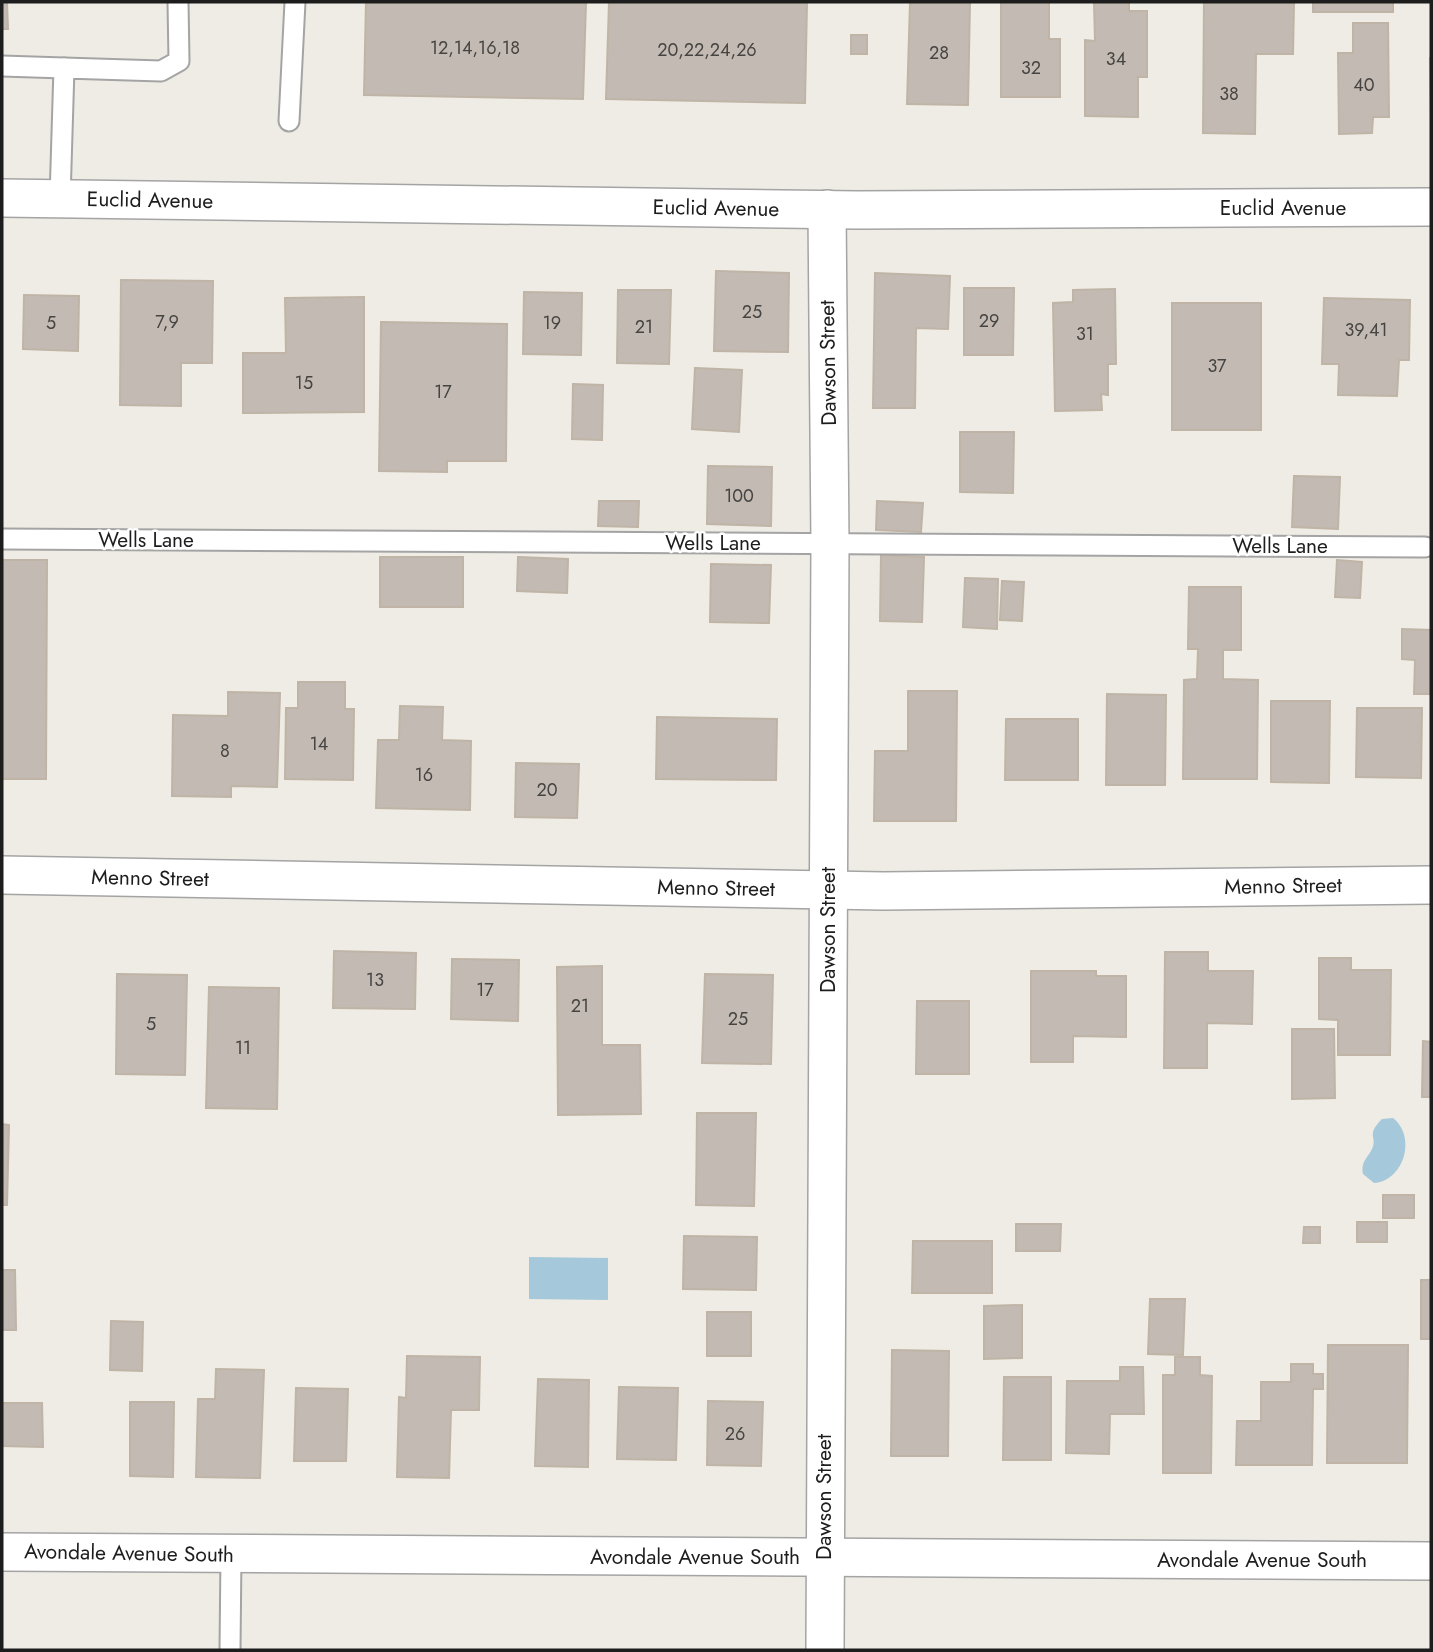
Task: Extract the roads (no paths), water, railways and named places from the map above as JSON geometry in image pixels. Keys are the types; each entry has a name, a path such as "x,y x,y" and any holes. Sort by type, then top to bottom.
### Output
{"street":[{"name":"Euclid Avenue","path":"2,198 827,209 1431,207"},
{"name":"Dawson Street","path":"825,1650 830,543 827,209"},
{"name":"Menno Street","path":"2,875 828,890 1431,885"},
{"name":"Avondale Avenue South","path":"2,1552 1431,1561"}],"lane":[{"path":"2,65 161,71 179,61 178,2"},
{"path":"289,121 295,2"},
{"path":"60,199 64,68"},
{"name":"Wells Lane","path":"2,539 1424,547"},
{"path":"230,1650 231,1554"}],"water":[{"path":"1393,1118 1404,1136 1404,1157 1393,1175 1374,1183 1363,1174 1364,1163 1372,1149 1374,1129 1382,1119"},
{"path":"529,1257 608,1258 608,1300 529,1299"}]}
